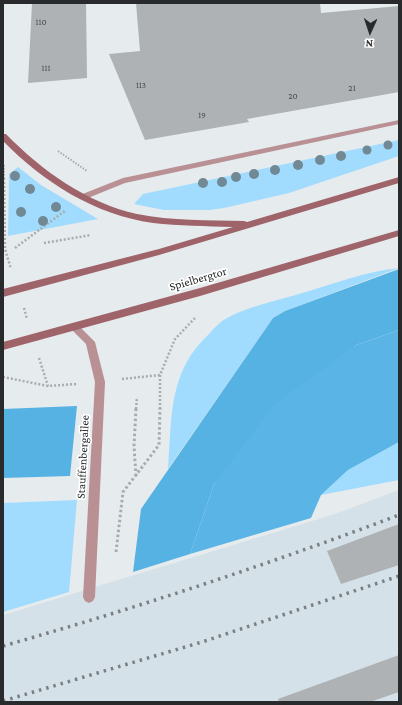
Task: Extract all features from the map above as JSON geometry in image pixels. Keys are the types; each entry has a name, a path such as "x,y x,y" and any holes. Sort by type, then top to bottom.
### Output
{"main road":[{"path":"3,136 12,146 40,170 83,197 122,213 157,220 254,224"},
{"path":"3,293 160,252 399,180"},
{"name":"Spielbergtor","path":"3,346 207,290 399,233"}],"street":[{"path":"83,197 123,181 399,122"},
{"name":"Stauffenbergallee","path":"74,327 90,342 100,382 89,597"}],"path":[{"path":"58,151 87,171"},
{"path":"4,162 5,249"},
{"path":"15,248 83,197"},
{"path":"44,243 91,235"},
{"path":"116,555 123,492 159,446 160,376 175,339 196,317"},
{"path":"3,377 48,386"},
{"path":"136,476 134,446 137,397"}],"shaded area":[{"path":"399,140 399,156 289,193 209,210 164,210 134,204 143,194"},
{"path":"18,167 41,185 98,219 8,236 9,174"},
{"path":"399,268 285,311 273,318 168,469 172,413 179,380 186,364 196,349 220,323 244,310 263,304 361,275"},
{"path":"399,269 399,330 356,345 214,484 190,554 133,572 141,509 273,318 285,311"},
{"path":"399,330 399,442 348,470 321,495 311,518 190,554 214,484 275,404 356,345"},
{"path":"77,406 70,476 3,478 3,409"},
{"path":"399,442 399,480 321,495 348,470"},
{"path":"399,490 399,702 3,702 3,615 335,514"},
{"path":"77,500 69,592 3,612 3,503"}],"building":[{"path":"32,3 86,3 87,78 28,83"},
{"path":"136,3 320,3 321,13 399,6 399,92 247,119 249,122 145,140 109,54 140,51"},
{"path":"399,524 399,565 341,584 327,551"},
{"path":"399,655 399,692 370,702 279,702 278,699"}],"railway":[{"path":"3,646 202,585 399,515"},
{"path":"3,701 202,642 399,576"}]}
